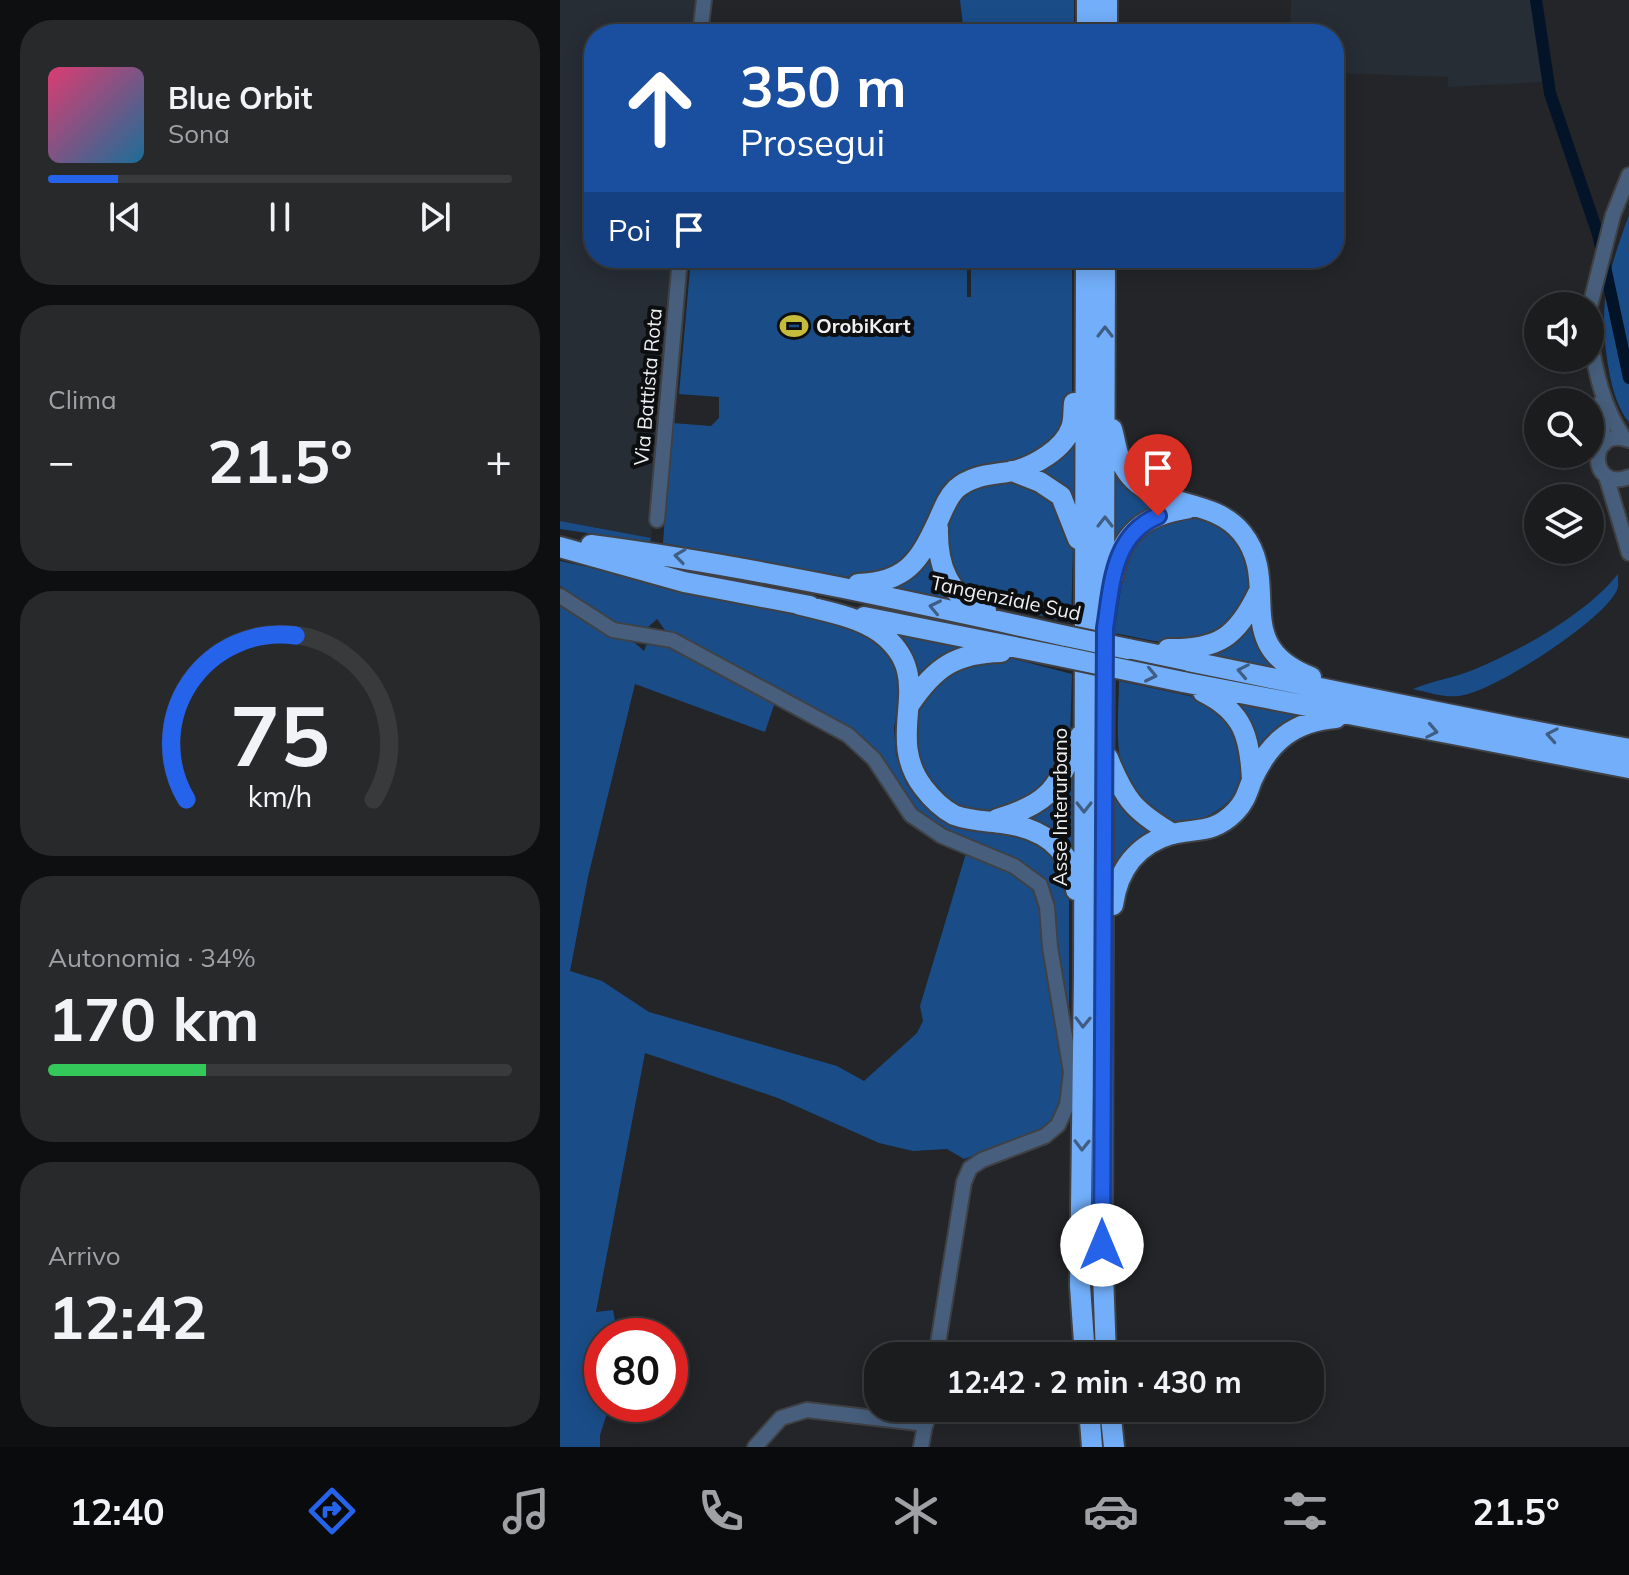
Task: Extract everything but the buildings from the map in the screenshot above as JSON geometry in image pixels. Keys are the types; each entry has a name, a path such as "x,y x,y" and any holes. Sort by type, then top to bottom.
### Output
{"highway":[{"path":"1087,0 1087,24"},
{"path":"1107,0 1107,24"},
{"name":"Asse Interurbano","path":"1086,268 1083,729 1105,1342"},
{"name":"Asse Interurbano","path":"1084,1342 1080,1286 1104,748 1105,268"},
{"path":"831,584 878,583 901,574 919,558 948,498 966,482 988,474 1012,471 1042,458 1064,439 1071,428 1074,403 1084,391"},
{"path":"1105,405 1120,461 1138,486 1162,499 1217,513 1240,530 1254,551 1258,564 1262,633 1276,655 1295,671 1352,693"},
{"path":"1012,471 1040,482 1061,496 1084,550"},
{"path":"1105,628 1116,562 1127,540 1150,519 1171,511 1197,507"},
{"path":"938,520 942,570 959,595 981,609 1066,636"},
{"name":"Tangenziale Sud","path":"560,540 689,558 831,584 1498,726 1629,749"},
{"path":"560,547 684,582 1629,768"},
{"path":"1128,649 1176,650 1223,641 1248,613 1259,590"},
{"path":"798,604 854,620 881,633 900,653 910,674 905,740 912,773 934,802 959,817 1018,826 1045,835 1069,862 1093,975"},
{"path":"910,704 927,680 958,658 997,652 1064,657"},
{"path":"1183,682 1214,697 1233,713 1250,748 1252,780"},
{"path":"1093,975 1122,870 1143,849 1173,834 1206,829 1234,814 1247,798 1252,780 1272,745 1291,730 1313,719 1360,716"},
{"path":"989,822 1020,812 1050,792 1059,782 1083,729"},
{"path":"1104,748 1123,792 1142,815 1173,834"},
{"path":"1090,1422 1092,1447"},
{"path":"1111,1422 1114,1447"}],"street":[{"path":"701,24 704,0"},
{"path":"1593,292 1613,215 1629,175"},
{"name":"Via Battista Rota","path":"657,520 679,268"},
{"path":"1604,400 1611,419 1627,439"},
{"path":"1604,444 1613,438 1627,439"},
{"path":"1602,468 1629,553"},
{"path":"1606,476 1616,480 1628,478 1617,513"},
{"path":"560,596 613,630 672,640 848,735 874,759 911,815 942,836 1014,866 1040,885 1047,907 1050,947 1071,1072 1067,1105 1058,1125 1045,1136 982,1160 970,1168 964,1182 938,1342"},
{"path":"755,1447 781,1418 807,1410 926,1424 921,1447"}],"shaded area":[{"path":"560,0 700,0 698,24 584,24 584,268 675,268 651,538 560,521"},
{"path":"960,0 1074,0 1074,24 963,24"},
{"path":"1291,0 1532,0 1543,82 1448,87 1448,77 1344,73 1344,24 1290,24"},
{"path":"1629,215 1629,422 1619,407 1611,382 1604,331 1606,294 1614,257"},
{"path":"690,268 967,268 967,297 971,297 971,268 1072,268 1072,392 1061,429 1037,455 974,468 953,480 935,500 920,543 898,569 859,579 663,543 672,423 711,426 719,418 719,397 679,394"},
{"path":"1077,433 1075,506 1033,472"},
{"path":"1112,457 1161,503 1112,558"},
{"path":"1021,480 1055,501 1073,546 1071,623 981,601 961,587 947,566 946,535 953,512 964,494 983,484"},
{"path":"1186,517 1215,525 1233,538 1254,586 1241,608 1225,628 1200,641 1171,643 1114,633 1124,574 1135,546 1144,534 1156,526"},
{"path":"560,521 651,538 650,542 560,529"},
{"path":"932,541 957,603 884,589"},
{"path":"560,561 848,624 878,641 898,667 900,692 894,728 896,755 907,785 915,795 927,807 1016,831 1055,855 1069,890 1069,1027 1041,883 943,833 913,812 876,757 667,633 657,619 646,629 633,628 601,614 560,586"},
{"path":"1618,574 1616,592 1590,620 1571,636 1503,679 1461,696 1413,689 1473,670 1531,642 1588,603"},
{"path":"560,605 607,634 635,643 644,651 649,638 670,643 776,699 765,732 635,684 588,877 570,971 602,981 649,1012 837,1066 864,1081 917,1033 923,1021 920,1006 967,850 1013,867 1038,887 1065,1060 1065,1100 1048,1129 964,1159 947,1149 913,1151 879,1143 778,1098 645,1053 596,1312 613,1310 615,1318 584,1318 584,1422 604,1422 600,1447 560,1447"},
{"path":"1256,609 1290,675 1204,656"},
{"path":"888,632 970,646 916,687"},
{"path":"1010,658 1072,674 1070,738 1047,788 997,811 972,809 953,802 938,791 926,776 918,759 915,722 921,704 945,674 968,663"},
{"path":"1119,681 1208,700 1243,737 1241,783 1225,805 1184,825 1140,801 1130,789 1120,760"},
{"path":"1227,696 1309,713 1292,719 1280,729 1260,757 1250,723"},
{"path":"1076,762 1076,867 1022,821"},
{"path":"1113,781 1161,833 1113,882"}],"waterway":[{"path":"1536,0 1550,93 1598,234 1629,378"}],"place":[{"name":"OrobiKart","path":"794,326"}],"route":[{"path":"1102,1245 1105,628 1121,549 1134,531 1158,516"}]}
